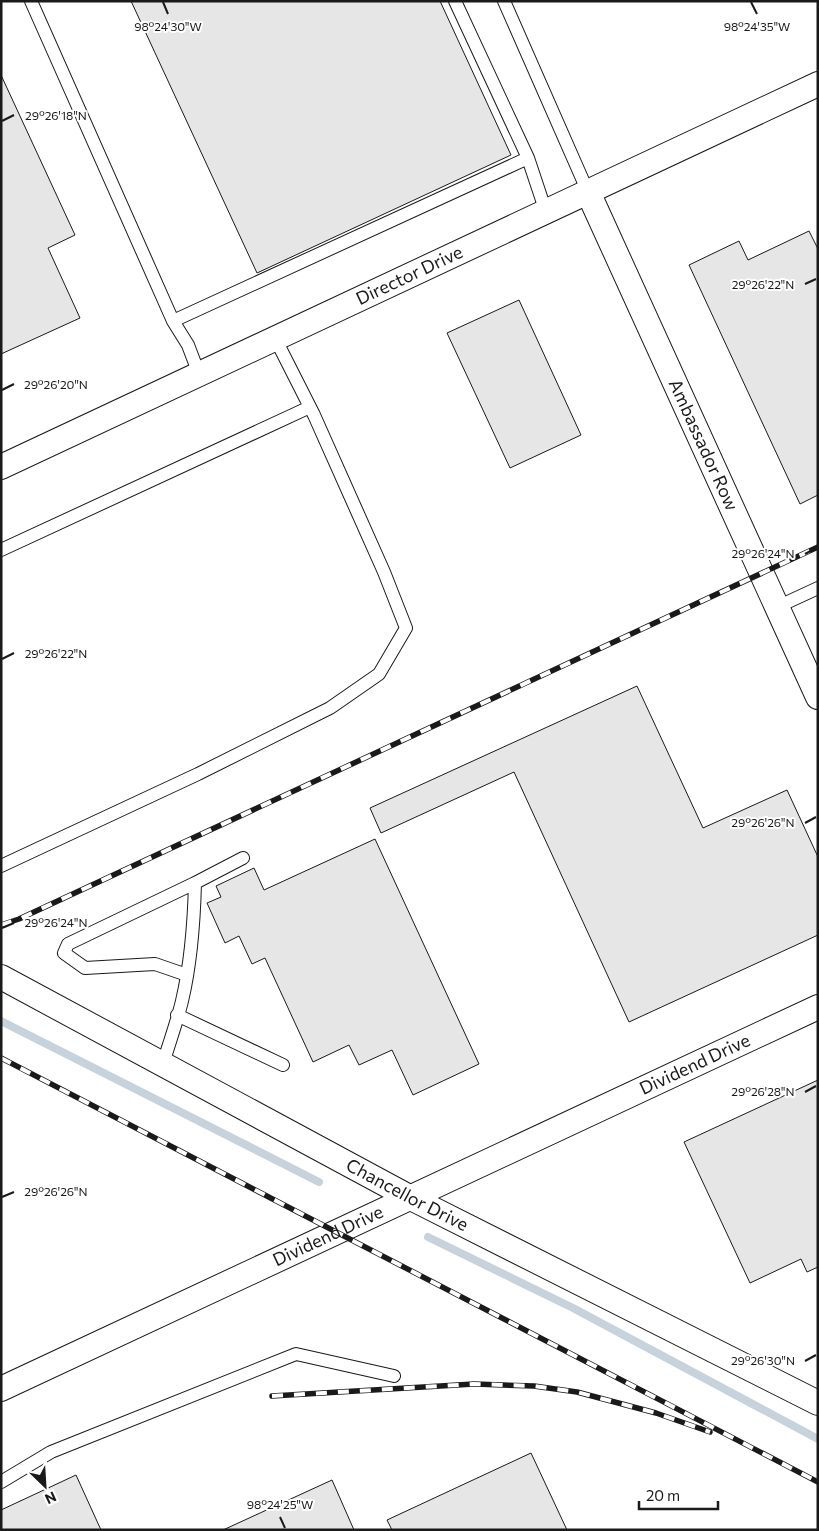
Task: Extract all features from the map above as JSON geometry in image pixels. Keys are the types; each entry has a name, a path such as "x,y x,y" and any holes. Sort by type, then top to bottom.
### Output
{"street":[{"name":"Director Drive","path":"1,467 818,84"},
{"name":"Ambassador Row","path":"588,192 818,697"},
{"name":"Chancellor Drive","path":"1,977 411,1198 818,1403"},
{"name":"Dividend Drive","path":"1,1389 818,1007"}],"lane":[{"path":"31,1 173,321 188,345 199,374"},
{"path":"455,1 528,158 546,212"},
{"path":"504,1 588,192"},
{"path":"173,321 528,158"},
{"path":"1,866 198,774 330,708 379,674 406,628 384,572 310,407 274,338"},
{"path":"1,550 310,407"},
{"path":"777,607 818,588"},
{"path":"186,975 155,964 85,968 64,953 68,944 195,883 242,858"},
{"path":"163,1064 178,1015 186,975 194,924 195,883"},
{"path":"178,1015 282,1065"},
{"path":"1,1482 51,1452 296,1354 394,1376"}],"building":[{"path":"131,1 440,1 511,155 257,273"},
{"path":"1,75 75,235 48,248 80,318 1,354"},
{"path":"809,231 818,249 818,495 800,504 689,265 739,241 748,260"},
{"path":"519,300 581,435 510,468 447,333"},
{"path":"637,686 703,828 787,790 818,857 818,935 629,1022 514,772 381,833 370,808"},
{"path":"375,839 479,1064 413,1095 392,1050 359,1065 349,1045 313,1062 265,958 252,964 239,936 225,943 207,903 221,897 216,886 254,868 264,890"},
{"path":"818,1080 818,1267 807,1272 801,1259 750,1283 684,1142"},
{"path":"531,1453 567,1530 392,1530 387,1520"},
{"path":"76,1475 101,1530 1,1530 1,1510"},
{"path":"332,1480 354,1530 223,1530"}],"waterway":[{"path":"1,1021 319,1182"},
{"path":"428,1237 573,1308 818,1439"}],"railway":[{"path":"1,925 19,919 818,547"},
{"path":"1,1058 818,1482"},
{"path":"272,1396 474,1384 534,1386 577,1392 656,1413 710,1432"}]}
